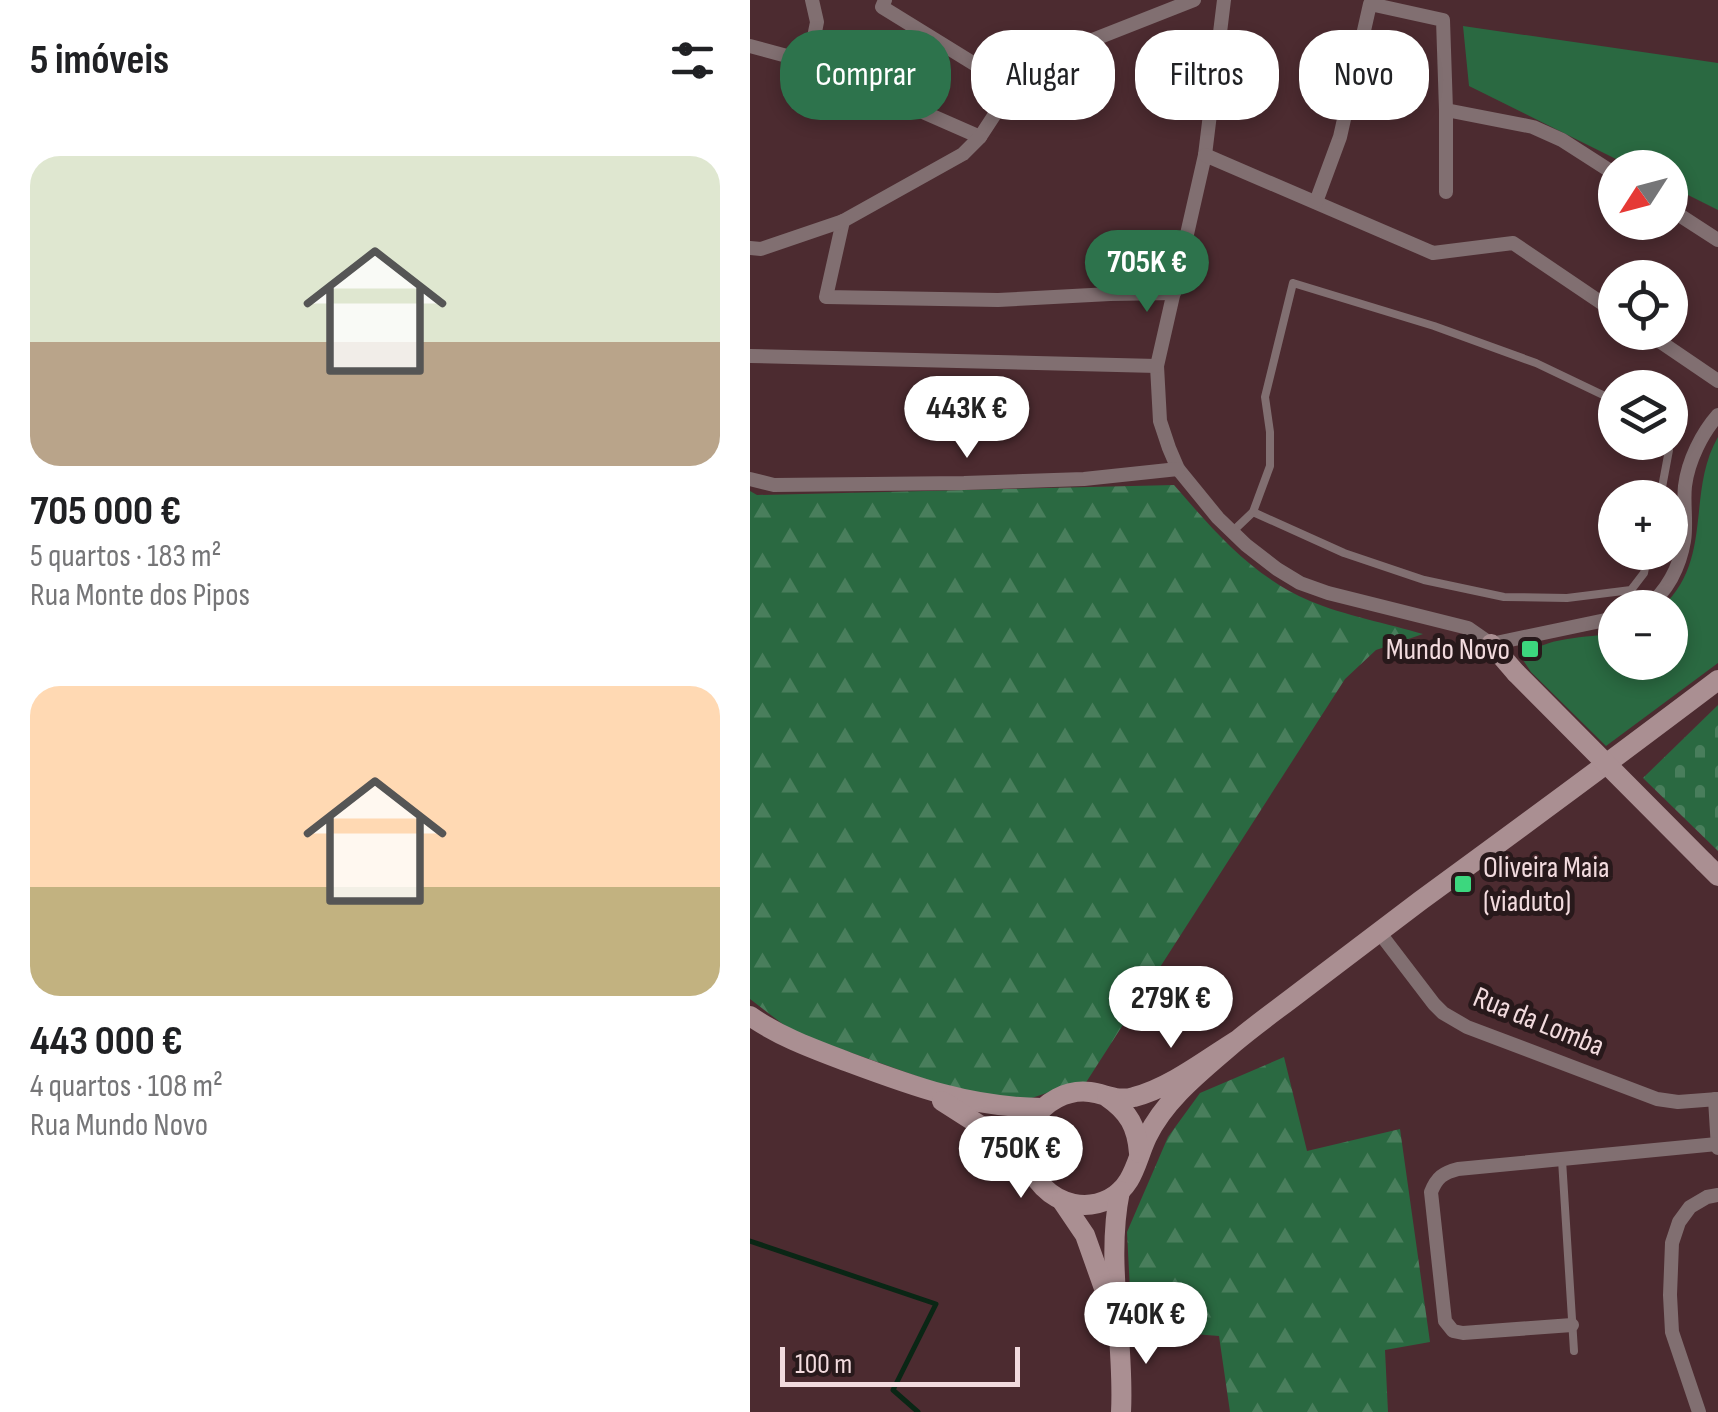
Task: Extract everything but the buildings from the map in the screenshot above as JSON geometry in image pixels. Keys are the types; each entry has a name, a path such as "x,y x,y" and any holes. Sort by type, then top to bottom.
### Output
{"main road":[{"path":"1491,644 1711,869"},
{"path":"1139,1153 1177,1094 1240,1039 1718,680"},
{"path":"750,1016 794,1042 923,1090 1010,1108 1042,1108"},
{"path":"1027,1160 1026,1142 1032,1124 1042,1108 1056,1098 1090,1092 1122,1100 1148,1093 1240,1039"},
{"path":"923,1090 1014,1147 1027,1160 1040,1185 1062,1202 1093,1204 1120,1191"},
{"path":"1107,1097 1132,1120 1139,1153 1136,1167 1120,1191 1115,1214 1120,1412"},
{"path":"1062,1202 1085,1235 1116,1324"}],"street":[{"path":"812,0 815,30"},
{"path":"886,0 882,7 971,62"},
{"path":"1115,31 1194,0"},
{"path":"1224,0 1205,156 1157,366 1160,421 1178,469 1232,532 1277,570 1328,594 1468,628 1491,644 1598,622"},
{"path":"1316,202 1340,137 1370,4 1443,20 1446,192"},
{"path":"750,46 780,54"},
{"path":"1446,110 1533,126 1598,163"},
{"path":"941,120 980,137"},
{"path":"750,248 762,249 843,222 964,154 992,120"},
{"path":"1205,156 1433,254 1512,243 1598,301"},
{"path":"1688,221 1718,240"},
{"path":"843,222 826,297 998,300 1174,293"},
{"path":"1672,350 1718,381"},
{"path":"750,356 1157,366"},
{"path":"1662,590 1678,564 1684,539 1690,468 1699,444 1718,415"},
{"path":"750,479 774,484 964,483 1084,479 1178,469"},
{"name":"Rua da Lomba","path":"1379,932 1434,1004 1467,1027 1657,1099 1716,1099"},
{"path":"1572,1325 1463,1333 1445,1322 1431,1192 1435,1182 1444,1172 1718,1146 1716,1099"},
{"path":"1699,1412 1672,1332 1672,1243 1679,1222 1690,1208 1718,1194"}],"lane":[{"path":"1232,532 1252,512 1270,466 1265,397 1293,283 1434,326 1536,363 1598,393"},
{"path":"1252,512 1344,553 1424,580 1504,597 1567,598 1631,590 1644,570"},
{"path":"1562,1160 1574,1351"}],"green space":[{"path":"1463,26 1718,63 1718,210 1688,195 1688,150 1598,150 1469,86"},
{"path":"1718,437 1718,663 1606,746 1523,660 1530,652 1552,642 1598,635 1598,680 1688,680 1688,590 1676,590 1688,570 1694,547 1709,458"},
{"path":"1174,485 1252,566 1289,591 1337,611 1423,634 1376,650 1345,679 1085,1084 1073,1084 1017,1103 967,1094 793,1032 750,999 750,491 757,495"},
{"path":"1718,705 1718,851 1643,778"},
{"path":"1284,1057 1307,1151 1400,1129 1430,1342 1385,1350 1388,1412 1230,1412 1219,1336 1132,1329 1127,1232 1168,1137 1200,1093"}],"waterway":[{"path":"750,1241 936,1304 893,1390 918,1412"}],"place":[{"name":"Mundo Novo","path":"1530,649"},
{"name":"Oliveira Maia (viaduto)","path":"1463,884"}]}
